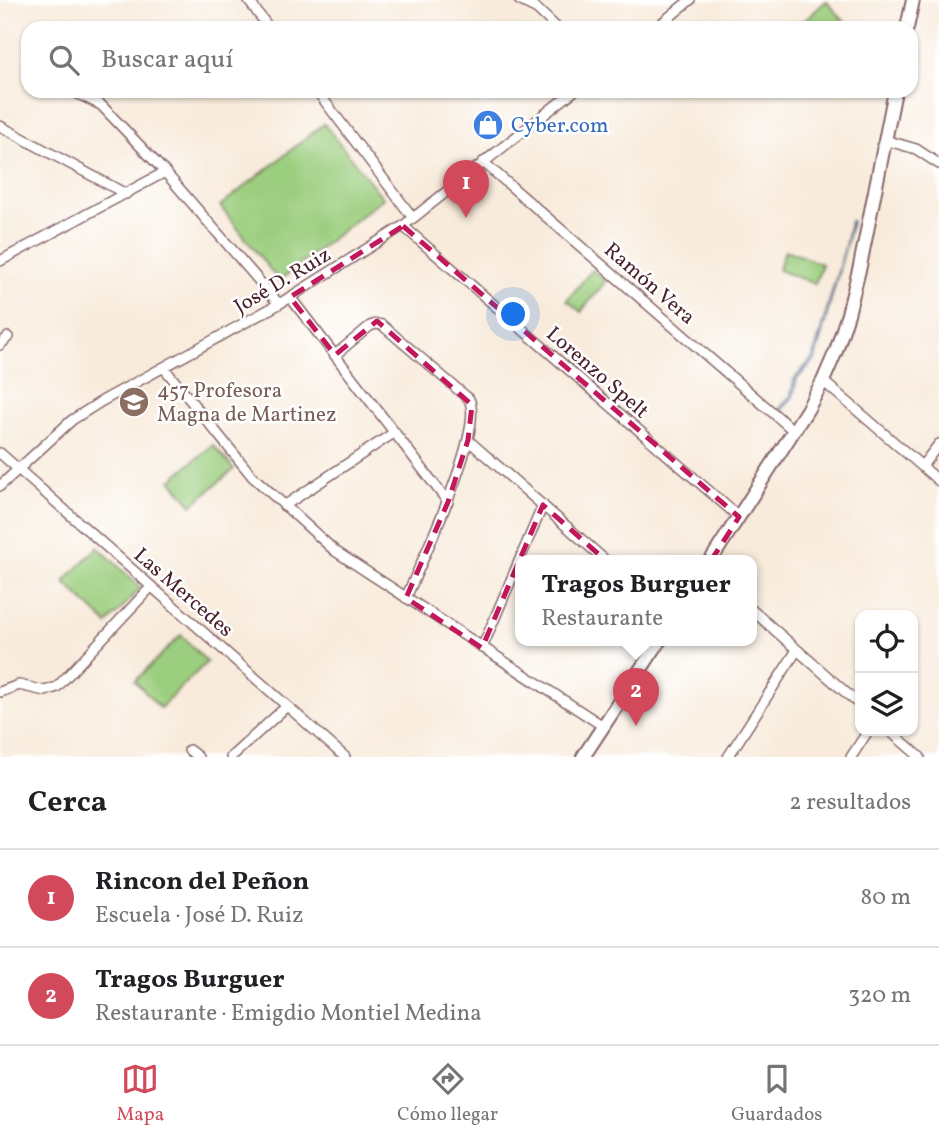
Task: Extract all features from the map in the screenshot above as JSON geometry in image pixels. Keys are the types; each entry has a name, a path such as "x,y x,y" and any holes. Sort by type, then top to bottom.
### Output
{"main road":[{"path":"908,21 913,0"},
{"path":"714,555 794,431 823,381 836,351 860,266 894,98"},
{"path":"583,757 656,646"}],"street":[{"path":"248,0 264,21"},
{"path":"519,0 537,9 550,21"},
{"path":"664,21 690,0"},
{"path":"86,98 101,105 164,172 279,304"},
{"path":"322,98 413,218"},
{"name":"José D. Ruiz","path":"0,486 72,421 102,401 279,304 402,226 565,98"},
{"path":"0,126 126,194"},
{"path":"885,140 916,149 939,164"},
{"name":"Ramón Vera","path":"483,162 794,431"},
{"path":"0,261 164,172"},
{"name":"Lorenzo Spelt","path":"402,226 739,517"},
{"path":"290,297 448,502"},
{"path":"335,355 370,327 382,325 469,399 472,405 468,440 448,502 405,598"},
{"path":"0,345 8,337"},
{"path":"164,368 252,476 335,551 603,726"},
{"path":"823,381 939,481"},
{"path":"284,506 394,432"},
{"path":"468,440 599,555"},
{"path":"922,466 939,444"},
{"name":"Las Mercedes","path":"0,453 345,757"},
{"path":"522,555 543,505"},
{"path":"482,648 515,571"},
{"path":"0,692 19,685 46,691 57,687 151,587"},
{"path":"757,615 855,701"},
{"path":"728,757 797,650"},
{"path":"232,757 287,706"},
{"path":"851,757 865,736"},
{"path":"896,736 920,757"},
{"path":"189,750 198,757"}],"highlighted area":[{"path":"403,226 739,517 673,620 543,505 482,648 406,598 448,502 468,440 472,405 377,321 335,355 290,297"}],"green space":[{"path":"826,1 844,21 805,21"},
{"path":"324,124 383,198 279,281 220,206"},
{"path":"785,250 822,264 815,284 778,270"},
{"path":"592,270 606,281 581,312 567,300"},
{"path":"213,445 234,469 192,505 171,480"},
{"path":"98,547 141,588 107,624 64,582"},
{"path":"181,635 207,662 160,708 135,681"}],"water":[{"path":"850,221 815,360 797,379 793,397 780,412 791,395 794,379 813,358"}],"place":[{"name":"Cyber.com","path":"488,125"},
{"name":"Rincon del Peñon","path":"466,218"},
{"name":"457 Profesora Magna de Martinez","path":"134,402"},
{"name":"Tragos Burguer","path":"636,726"}]}
